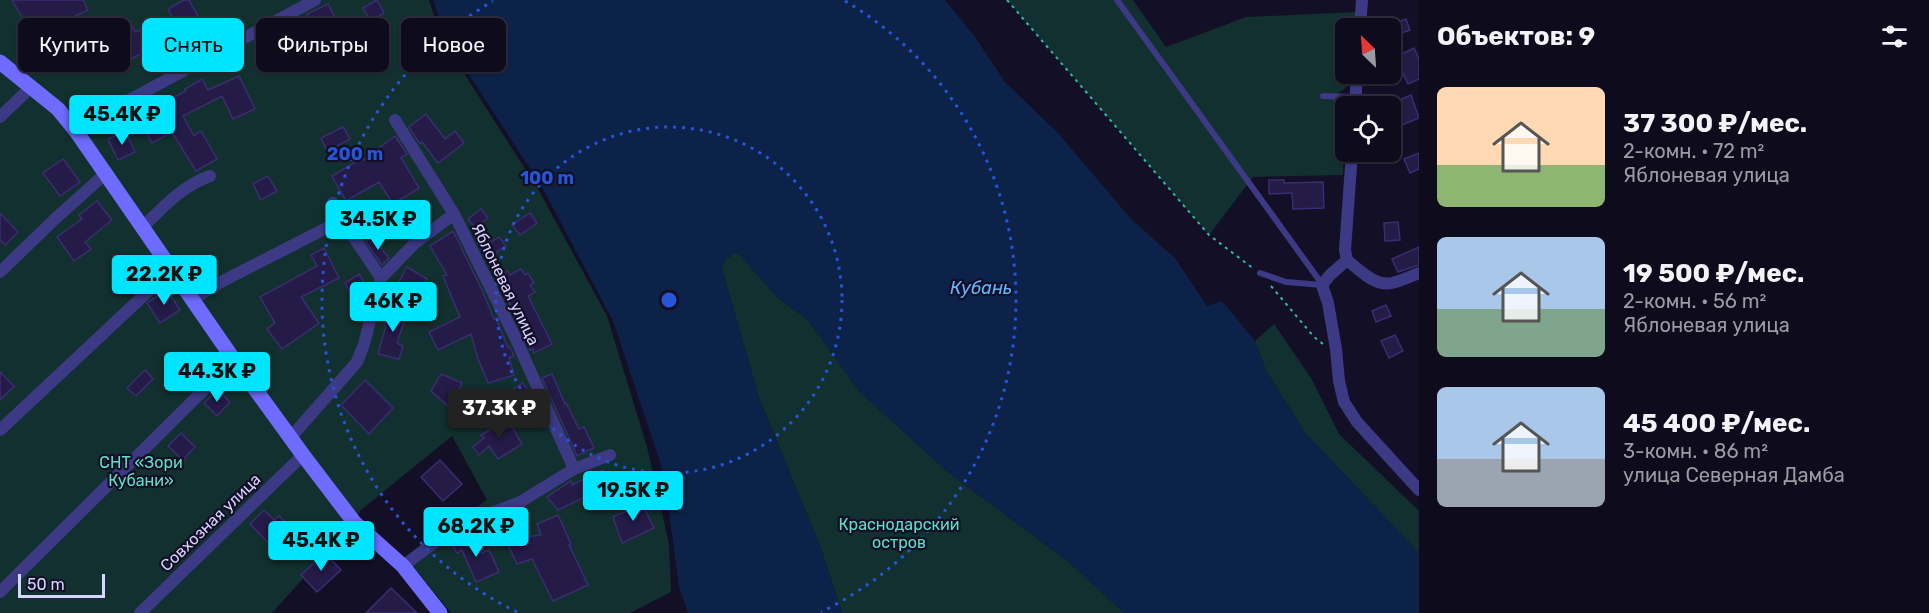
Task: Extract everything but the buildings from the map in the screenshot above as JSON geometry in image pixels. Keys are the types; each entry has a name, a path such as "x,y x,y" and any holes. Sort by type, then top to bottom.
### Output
{"street":[{"path":"76,131 92,120 315,0"},
{"path":"1361,18 1362,0"},
{"path":"0,62 58,109 76,131 234,360 303,455 354,522 403,566 433,610"},
{"path":"0,117 31,87"},
{"name":"Яблоневая улица","path":"395,120 454,214 515,337 574,469"},
{"path":"1351,162 1345,250 1347,260 1363,273 1381,283 1392,284 1419,273"},
{"path":"0,272 105,174"},
{"path":"143,227 180,192 210,176"},
{"path":"333,203 381,278"},
{"path":"291,437 357,362 381,278 414,244 454,214"},
{"path":"192,300 219,283 342,220"},
{"path":"1347,260 1322,285 1328,303 1344,402 1357,422 1419,490"},
{"path":"0,430 172,269"},
{"path":"0,592 234,360"},
{"name":"Совхозная улица","path":"140,613 303,455"},
{"path":"403,566 455,527 520,502 574,469 610,455"}],"lane":[{"path":"1117,0 1322,285"},
{"path":"1323,96 1335,98"},
{"path":"1260,273 1286,282 1322,285"}],"path":[{"path":"1007,0 1209,235 1260,273 1314,337 1336,349"}],"green space":[{"name":"СНТ «Зори Кубани»","path":"0,0 429,0 435,18 401,18 401,72 463,72 538,189 607,316 647,447 669,544 671,592 630,613 451,613 413,566 408,556 487,500 452,436 361,510 354,522 272,613 0,613"},
{"path":"1007,0 1133,0 1166,47 1246,17 1356,12 1356,18 1335,18 1335,84 1348,84 1335,96 1335,162 1343,162 1343,175 1253,177 1209,235"},
{"name":"Краснодарский остров","path":"733,254 739,254 778,298 807,319 860,392 948,472 1070,563 1124,613 842,613 820,546 759,398 722,269 724,261"},
{"path":"1274,324 1311,378 1339,434 1419,511 1419,553 1306,434 1266,371 1255,341"}],"water":[{"name":"Кубань","path":"433,0 945,0 975,37 1005,82 1059,134 1131,219 1175,258 1207,306 1222,301 1255,341 1266,371 1306,434 1419,553 1419,613 1124,613 1070,563 948,472 860,392 807,319 778,298 739,254 733,254 724,261 722,269 759,398 820,546 842,613 688,613 679,587 664,474 613,321 542,187 467,72 506,72 506,18 439,18"}]}
